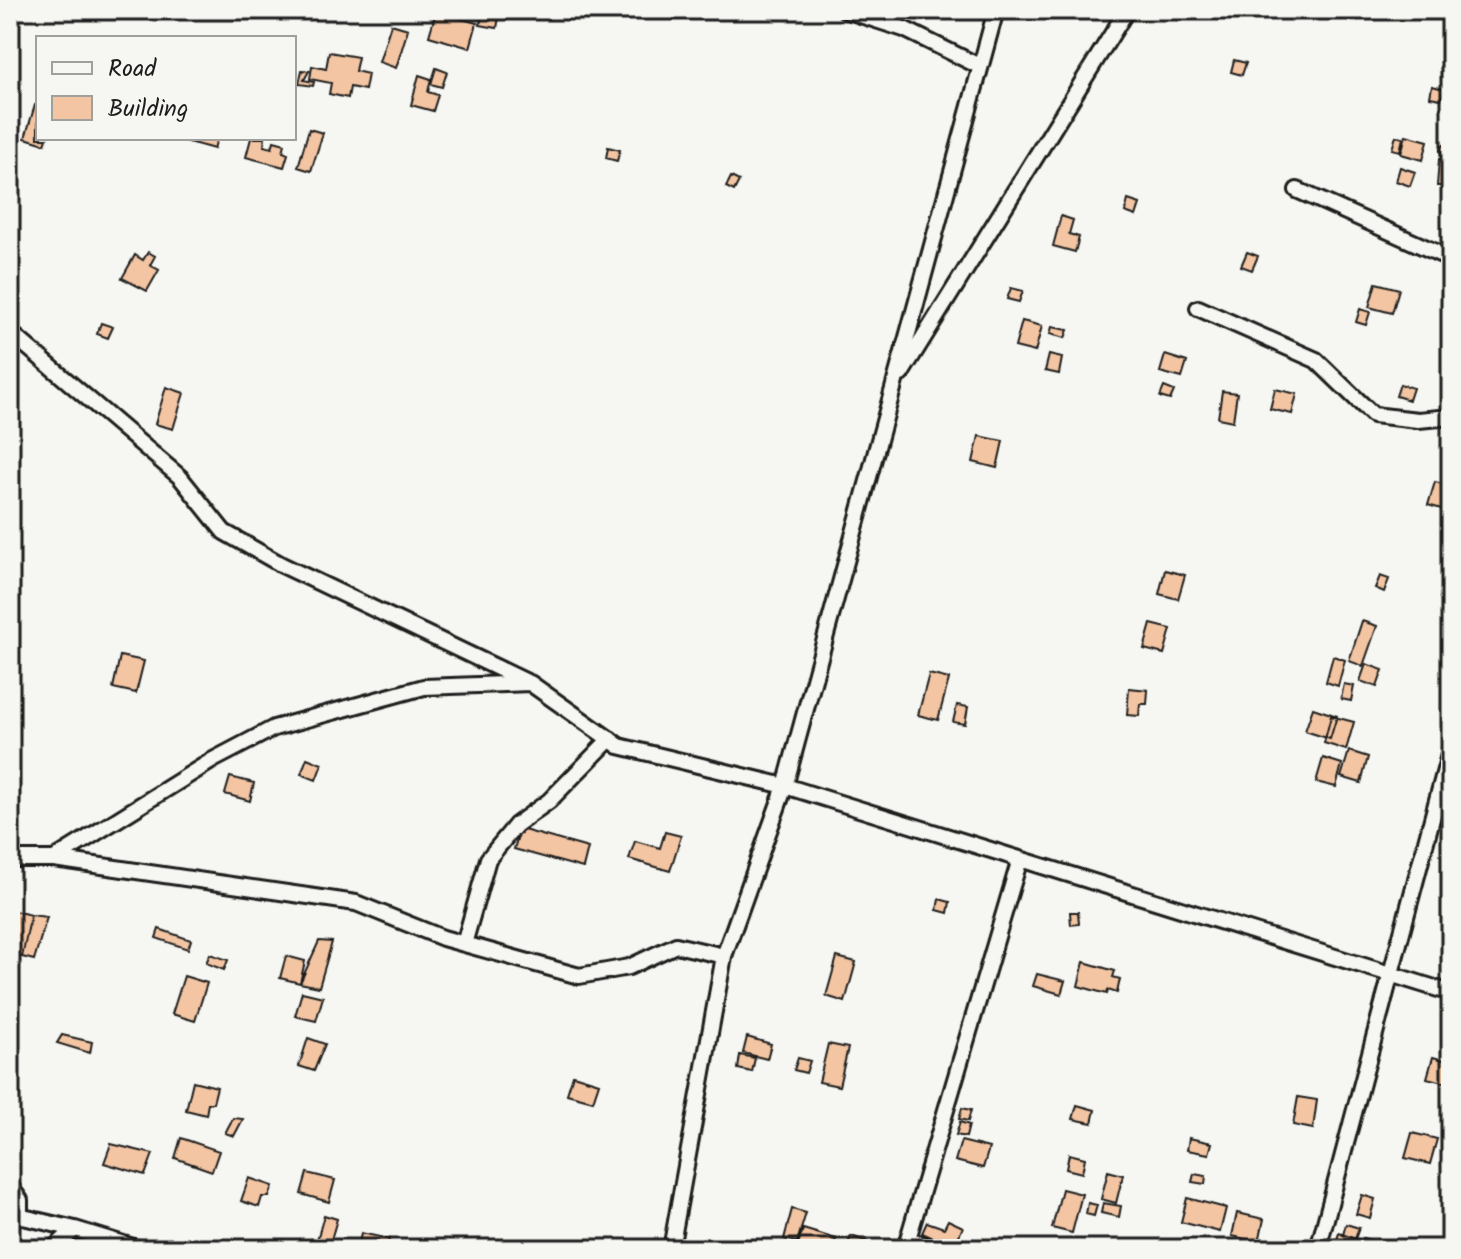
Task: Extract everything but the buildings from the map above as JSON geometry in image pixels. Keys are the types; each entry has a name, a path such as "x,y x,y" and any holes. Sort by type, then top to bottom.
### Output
{"street":[{"path":"845,10 904,29 979,66"},
{"path":"671,1249 724,956 785,786 996,10"},
{"path":"892,388 1127,10"},
{"path":"1297,190 1451,259"},
{"path":"1198,308 1316,360 1373,415 1418,420 1451,417"},
{"path":"10,332 180,477 224,532 282,565 530,683 619,746 785,786 1451,993"},
{"path":"54,859 213,760 274,728 424,687 530,683"},
{"path":"464,944 488,859 516,825 549,801 610,739"},
{"path":"1318,1249 1451,747"},
{"path":"10,859 54,859 356,903 464,944 579,976 629,967 676,945 724,956"},
{"path":"939,1249 906,1245 1020,859"},
{"path":"10,1186 20,1200 15,1215 140,1249"},
{"path":"53,1249 75,1229"}]}
